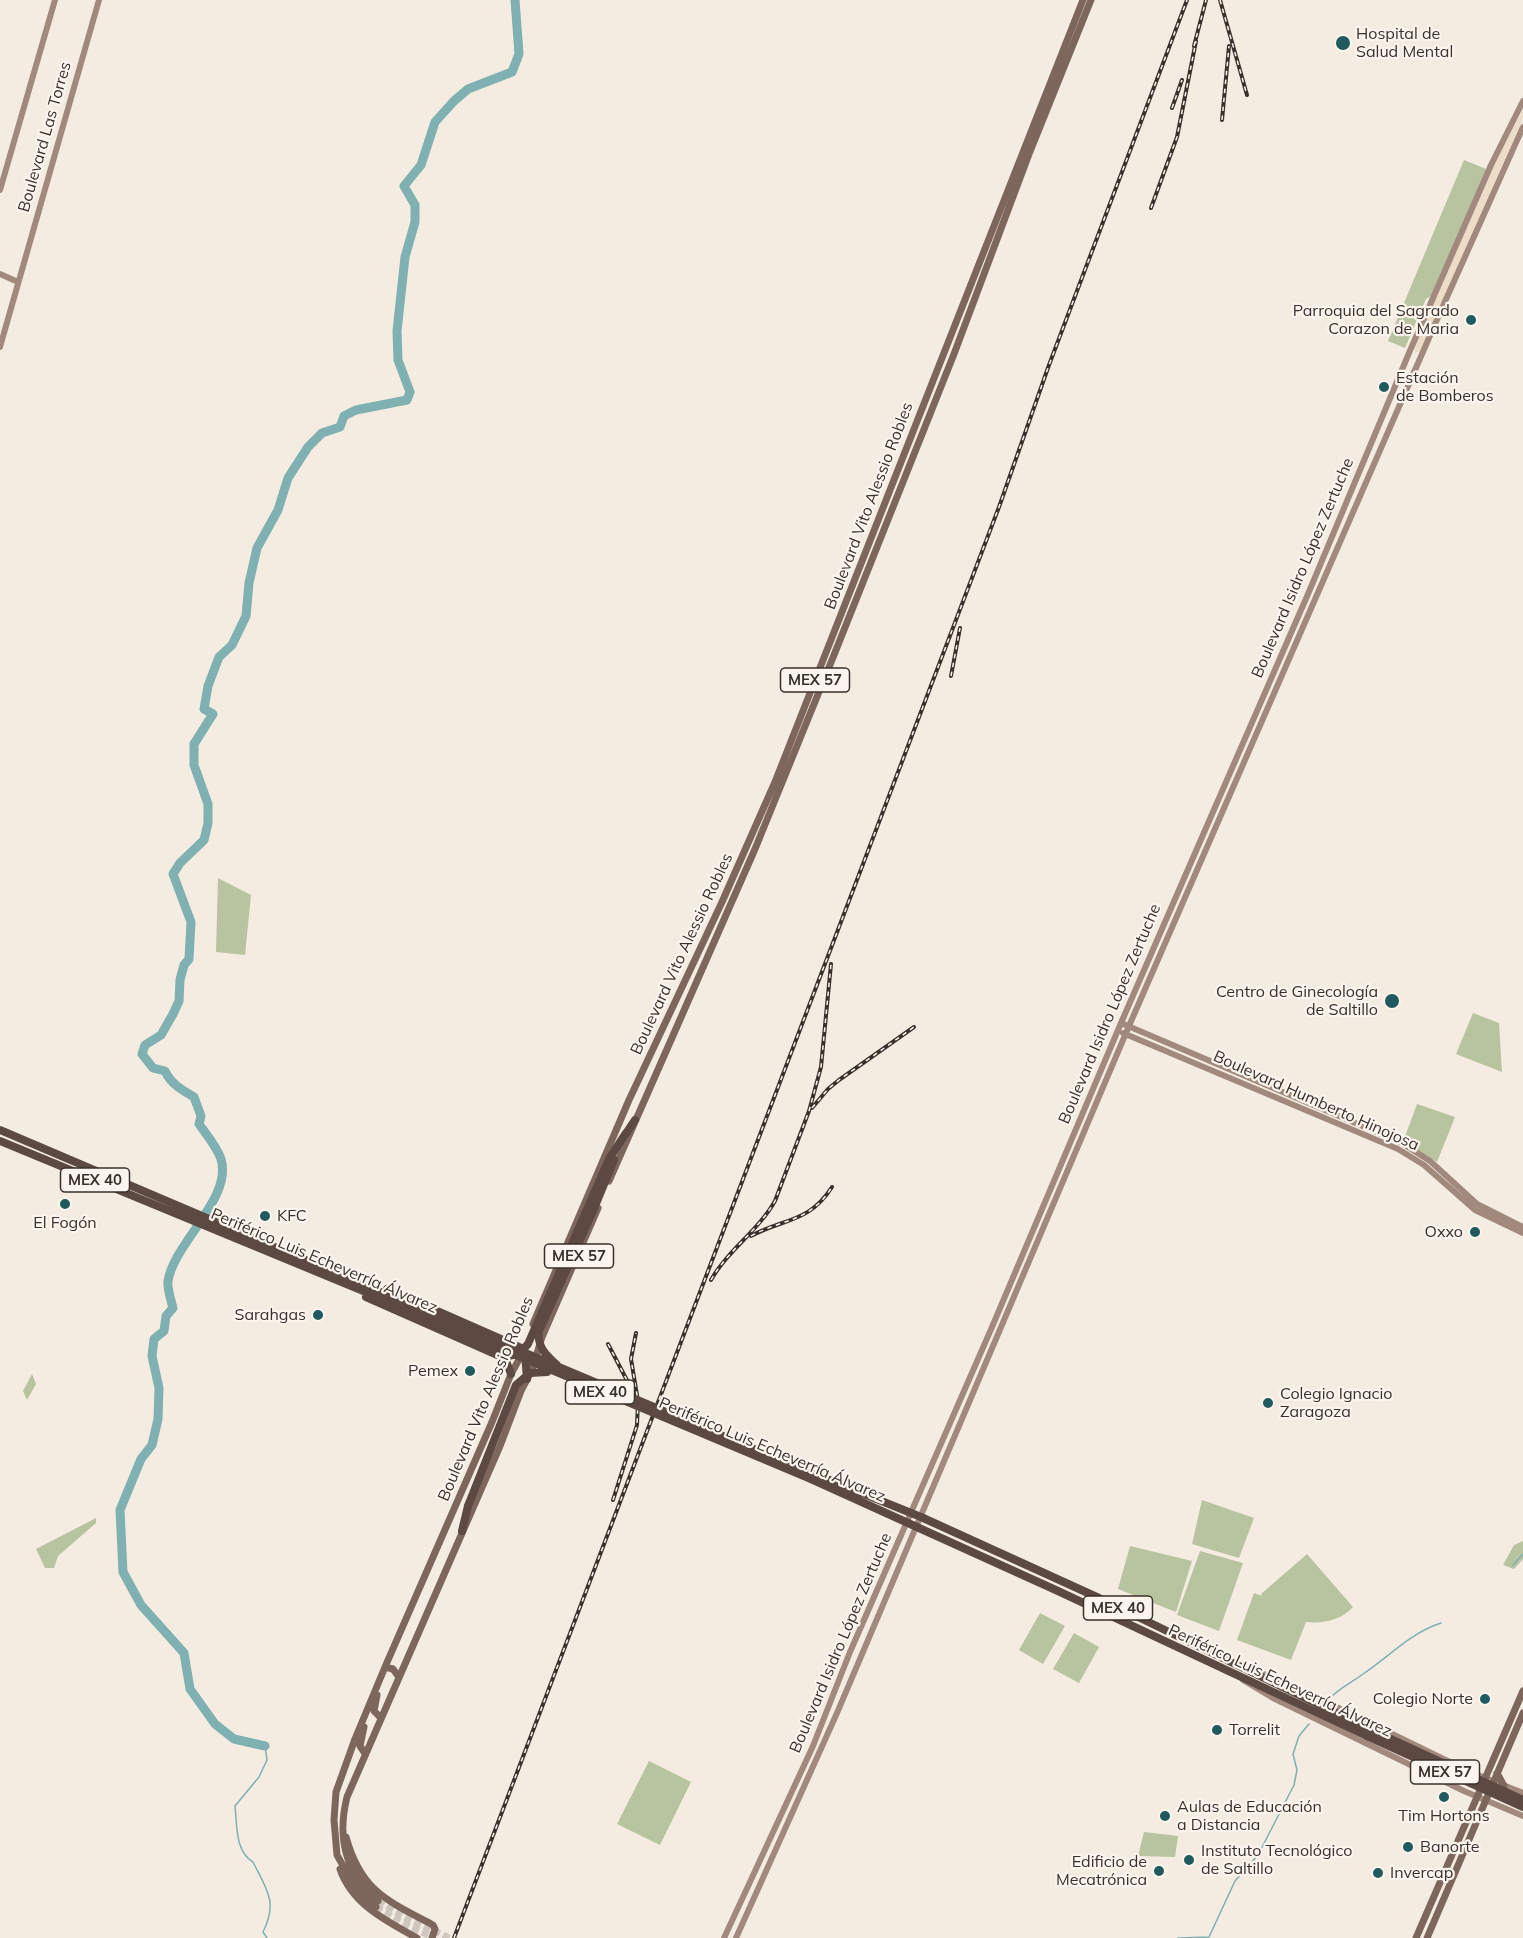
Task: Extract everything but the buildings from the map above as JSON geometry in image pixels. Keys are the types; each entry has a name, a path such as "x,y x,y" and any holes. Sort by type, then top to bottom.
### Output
{"highway":[{"path":"502,1357 514,1356 524,1350 531,1339 609,1159 635,1120"},
{"name":"Periférico Luis Echeverría Álvarez","path":"0,1130 194,1212 213,1225 359,1290 391,1299"},
{"path":"561,1372 542,1350 538,1331 626,1132"},
{"name":"Periférico Luis Echeverría Álvarez","path":"0,1141 189,1219 213,1225 346,1277 391,1299 561,1372 814,1477 921,1517 1099,1598 1523,1807"},
{"path":"346,1277 369,1281 524,1350"},
{"path":"359,1290 380,1305 502,1357 511,1374"},
{"path":"502,1357 507,1351 505,1340"},
{"path":"524,1350 526,1382"},
{"path":"462,1531 468,1506 516,1385 524,1377 537,1372 561,1372"},
{"name":"Periférico Luis Echeverría Álvarez","path":"814,1477 906,1523 1241,1678 1523,1800"},
{"path":"1059,1592 1062,1590 1099,1598"},
{"path":"1173,1634 1214,1665"}],"main road":[{"name":"Boulevard Las Torres","path":"0,190 35,62 55,0"},
{"name":"Boulevard Las Torres","path":"0,347 99,0"},
{"name":"Boulevard Vito Alessio Robles","path":"1047,102 1083,0"},
{"name":"Boulevard Vito Alessio Robles","path":"884,518 834,655 730,905 635,1120 543,1337 532,1370 521,1391 500,1446 346,1797 342,1823 343,1846 348,1864 377,1904 354,1885 338,1855 334,1820 336,1792 343,1770 385,1667 511,1374 524,1350 539,1307 629,1100 722,902 775,782 884,518 954,354 994,236 1047,102 1091,0"},
{"name":"Boulevard Isidro López Zertuche","path":"736,1938 917,1528 1120,1023 1288,640 1491,165 1523,101"},
{"name":"Boulevard Isidro López Zertuche","path":"724,1938 813,1746 850,1652 910,1513 1126,1034 1523,128"},
{"path":"0,274 18,282"},
{"path":"1288,640 1295,644"},
{"path":"1253,719 1261,723"},
{"path":"1223,788 1231,791"},
{"path":"722,902 730,905"},
{"name":"Boulevard Humberto Hinojosa","path":"1120,1023 1400,1142 1430,1161 1477,1204 1523,1227"},
{"name":"Boulevard Humberto Hinojosa","path":"1117,1031 1398,1149 1425,1165 1474,1210 1523,1233"},
{"path":"524,1350 532,1370"},
{"path":"526,1382 533,1377 543,1376"},
{"path":"507,1386 514,1386 521,1391"},
{"name":"Periférico Luis Echeverría Álvarez","path":"1237,1666 1270,1676 1473,1773 1523,1793"},
{"path":"385,1667 393,1669 398,1676"},
{"path":"381,1718 374,1711 382,1675"},
{"path":"1241,1678 1273,1698 1464,1791 1523,1816"},
{"path":"1416,1938 1523,1691"},
{"path":"1426,1938 1523,1713"},
{"path":"364,1752 360,1746 366,1716"},
{"path":"1464,1791 1474,1786 1476,1780 1473,1773"},
{"path":"1497,1773 1504,1786"},
{"path":"1497,1805 1494,1798 1496,1791 1502,1788 1515,1790"},
{"path":"342,1823 356,1866 364,1879 382,1898 433,1924 435,1929 432,1938"},
{"path":"338,1855 341,1873 359,1900 374,1913 417,1938"}],"green space":[{"path":"1464,160 1486,169 1433,295 1426,299 1405,348 1388,341"},
{"path":"218,878 251,895 245,955 216,952"},
{"path":"1473,1013 1499,1023 1502,1072 1456,1054"},
{"path":"1417,1104 1455,1117 1437,1162 1403,1142"},
{"path":"32,1374 36,1384 27,1400 23,1391"},
{"path":"1202,1500 1254,1518 1239,1558 1192,1544"},
{"path":"96,1518 96,1523 58,1556 54,1568 45,1568 36,1549"},
{"path":"1523,1541 1523,1559 1514,1569 1503,1565 1514,1545"},
{"path":"1130,1546 1192,1561 1176,1612 1118,1589"},
{"path":"1200,1551 1243,1563 1219,1631 1177,1615"},
{"path":"1307,1554 1353,1607 1343,1615 1331,1620 1306,1622 1291,1660 1237,1640 1254,1593 1262,1596 1261,1594"},
{"path":"1040,1613 1065,1626 1043,1664 1019,1650"},
{"path":"1074,1633 1099,1647 1079,1683 1053,1669"},
{"path":"649,1761 691,1782 660,1845 617,1824"},
{"path":"1144,1832 1178,1836 1175,1857 1138,1856"}],"shaded area":[{"path":"1523,110 1523,118 1420,351 1415,353 1415,348 1439,291 1495,163"}],"waterway":[{"path":"265,1746 234,1739 215,1724 190,1689 184,1653 141,1605 123,1572 120,1510 141,1459 152,1445 158,1419 159,1388 152,1356 154,1339 164,1331 166,1316 173,1308 168,1281 172,1266 180,1251 211,1205 219,1189 222,1174 219,1154 199,1124 201,1116 194,1097 174,1083 165,1071 153,1068 142,1054 145,1045 161,1035 173,1014 179,1001 180,980 184,965 189,959 191,922 173,874 180,863 204,840 208,823 208,804 194,765 194,744 213,714 204,709 208,686 219,657 232,645 246,616 249,583 257,548 278,510 288,478 308,447 322,433 340,427 344,416 356,410 407,400 410,392 398,360 397,331 405,257 415,222 415,205 404,186 421,165 435,122 454,101 468,89 512,72 519,54 515,0"},
{"path":"1513,1565 1523,1554"},
{"path":"1329,1699 1410,1639 1441,1623"},
{"path":"1178,1938 1209,1937 1235,1881 1258,1855 1294,1785 1297,1770 1293,1754 1299,1736 1309,1724"},
{"path":"265,1746 267,1760 259,1777 235,1806 240,1845 243,1852 253,1862 269,1896 270,1912 263,1932 267,1938"}],"tunnel":[{"path":"378,1901 449,1938"},
{"path":"376,1907 400,1922 435,1938"}],"railway":[{"path":"454,1938 999,507 1049,365 1187,0"},
{"path":"1194,46 1206,0"},
{"path":"1220,0 1247,95"},
{"path":"1151,208 1177,137 1196,41"},
{"path":"1222,120 1229,46"},
{"path":"1172,108 1182,80"},
{"path":"951,676 960,628"},
{"path":"711,1280 775,1201 809,1111 821,1067 831,964"},
{"path":"812,1108 839,1080 914,1027"},
{"path":"751,1236 805,1214 823,1199 832,1187"},
{"path":"613,1500 637,1425 638,1401 631,1359 636,1333"},
{"path":"608,1344 631,1388"}],"place":[{"name":"Hospital de Salud Mental","path":"1343,43"},
{"name":"Parroquia del Sagrado Corazon de Maria","path":"1471,320"},
{"name":"Estación de Bomberos","path":"1384,387"},
{"name":"Centro de Ginecología de Saltillo","path":"1392,1001"},
{"name":"El Fogón","path":"65,1204"},
{"name":"KFC","path":"265,1216"},
{"name":"Oxxo","path":"1475,1232"},
{"name":"Sarahgas","path":"318,1315"},
{"name":"Pemex","path":"470,1371"},
{"name":"Colegio Ignacio Zaragoza","path":"1268,1403"},
{"name":"Colegio Norte","path":"1485,1699"},
{"name":"Torrelit","path":"1217,1730"},
{"name":"Tim Hortons","path":"1444,1797"},
{"name":"Aulas de Educación a Distancia","path":"1165,1816"},
{"name":"Banorte","path":"1408,1847"},
{"name":"Instituto Tecnológico de Saltillo","path":"1189,1860"},
{"name":"Edificio de Mecatrónica","path":"1159,1871"},
{"name":"Invercap","path":"1378,1873"}]}
